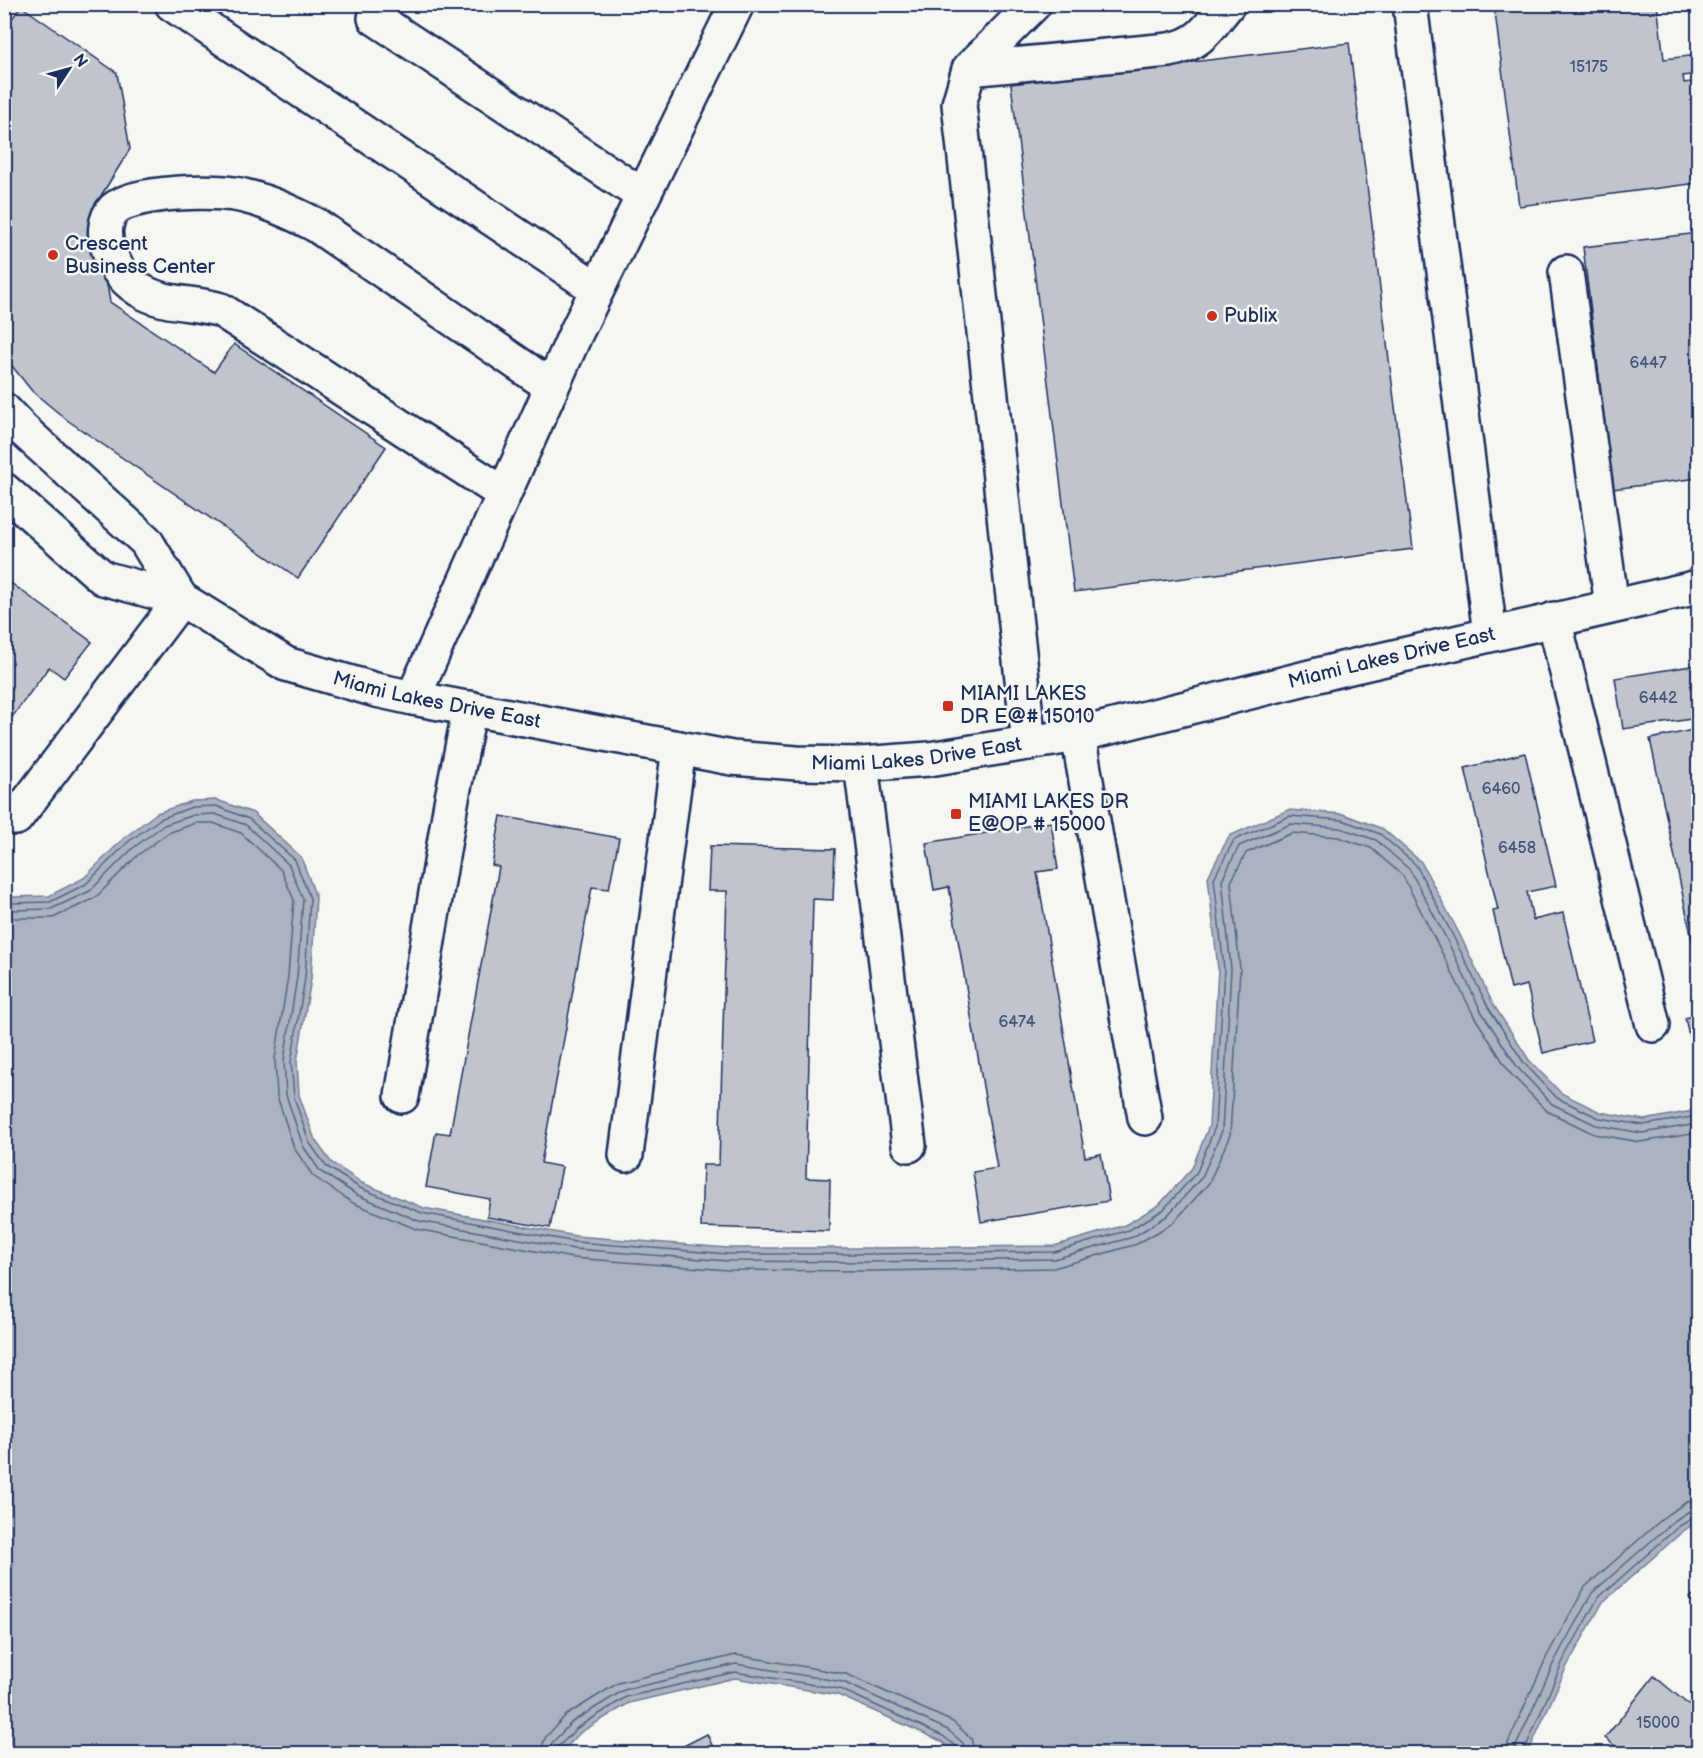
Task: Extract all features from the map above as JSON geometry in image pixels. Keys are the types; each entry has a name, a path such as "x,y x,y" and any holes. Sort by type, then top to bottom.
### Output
{"main road":[{"path":"172,4 597,289"},
{"path":"384,4 375,18 642,195"},
{"path":"413,698 597,289 737,4"},
{"path":"1029,743 959,104 969,69 1034,4"},
{"path":"969,69 1187,47 1202,35 1228,4"},
{"path":"1410,4 1490,634"},
{"path":"504,494 220,310 206,305 161,299 145,293 132,284 119,273 107,245 105,229 108,217 115,208 128,201 147,197 208,192 243,195 280,207 316,225 552,387"},
{"path":"1566,272 1612,606"},
{"name":"Miami Lakes Drive East","path":"4,410 146,541 181,599"},
{"name":"Miami Lakes Drive East","path":"4,490 103,578 181,599 286,664 376,690 413,698 732,758 797,763 861,764 929,759 1078,735 1490,634 1698,586"},
{"path":"16,818 181,599"},
{"path":"1554,619 1653,1025"},
{"path":"402,1096 451,803 470,708"},
{"path":"1078,735 1145,1118"},
{"path":"626,1155 679,747"},
{"path":"861,764 909,1145"}],"water":[{"path":"217,800 253,813 301,857 316,897 311,979 297,1061 299,1095 315,1140 331,1162 362,1183 424,1208 576,1236 728,1248 1054,1246 1125,1225 1159,1205 1192,1168 1209,1126 1218,969 1208,877 1229,836 1288,810 1343,814 1383,829 1421,862 1493,1004 1529,1060 1561,1093 1600,1112 1644,1120 1698,1110 1698,1521 1682,1532 1603,1602 1567,1666 1528,1753 955,1753 941,1741 838,1695 735,1678 629,1703 581,1732 561,1753 5,1753 5,894 11,897 49,896 84,878 124,838 157,813 192,801"}],"building":[{"path":"1494,4 1657,4 1664,59 1698,55 1698,74 1683,76 1684,83 1698,81 1698,183 1519,206"},
{"name":"Crescent Business Center","path":"21,6 117,73 130,149 94,207 110,302 214,372 234,344 386,447 298,578 67,420 32,391 4,356 4,30"},
{"name":"Publix","path":"1349,43 1413,549 1074,592 1011,84"},
{"path":"1698,233 1698,478 1613,489 1583,247"},
{"path":"4,578 92,642 64,678 49,667 4,728"},
{"path":"1698,665 1698,718 1623,729 1615,678"},
{"path":"1698,729 1698,968 1650,739"},
{"path":"1525,753 1556,886 1527,892 1533,920 1563,913 1592,1041 1543,1053 1527,985 1511,989 1493,911 1498,910 1465,768"},
{"path":"501,816 619,838 609,889 592,887 541,1163 562,1167 550,1228 487,1217 490,1199 426,1187 436,1132 450,1134 499,867 492,865"},
{"path":"1051,822 1058,869 1037,872 1085,1157 1101,1154 1109,1201 981,1222 973,1172 997,1168 949,887 934,890 926,843"},
{"path":"710,846 835,849 833,900 813,899 806,1178 830,1179 829,1231 701,1227 703,1165 719,1165 727,891 708,891"},
{"path":"1698,1015 1698,1074 1685,1018"},
{"path":"1698,1591 1698,1609 1690,1598"},
{"path":"1654,1676 1690,1706 1698,1695 1698,1754 1625,1754 1605,1738"},
{"path":"707,1734 716,1754 668,1754"}],"place":[{"name":"Crescent Business Center","path":"53,255"},
{"name":"Publix","path":"1212,316"},
{"name":"MIAMI LAKES DR E@# 15010","path":"948,706"},
{"name":"MIAMI LAKES DR E@OP # 15000","path":"956,814"}]}
